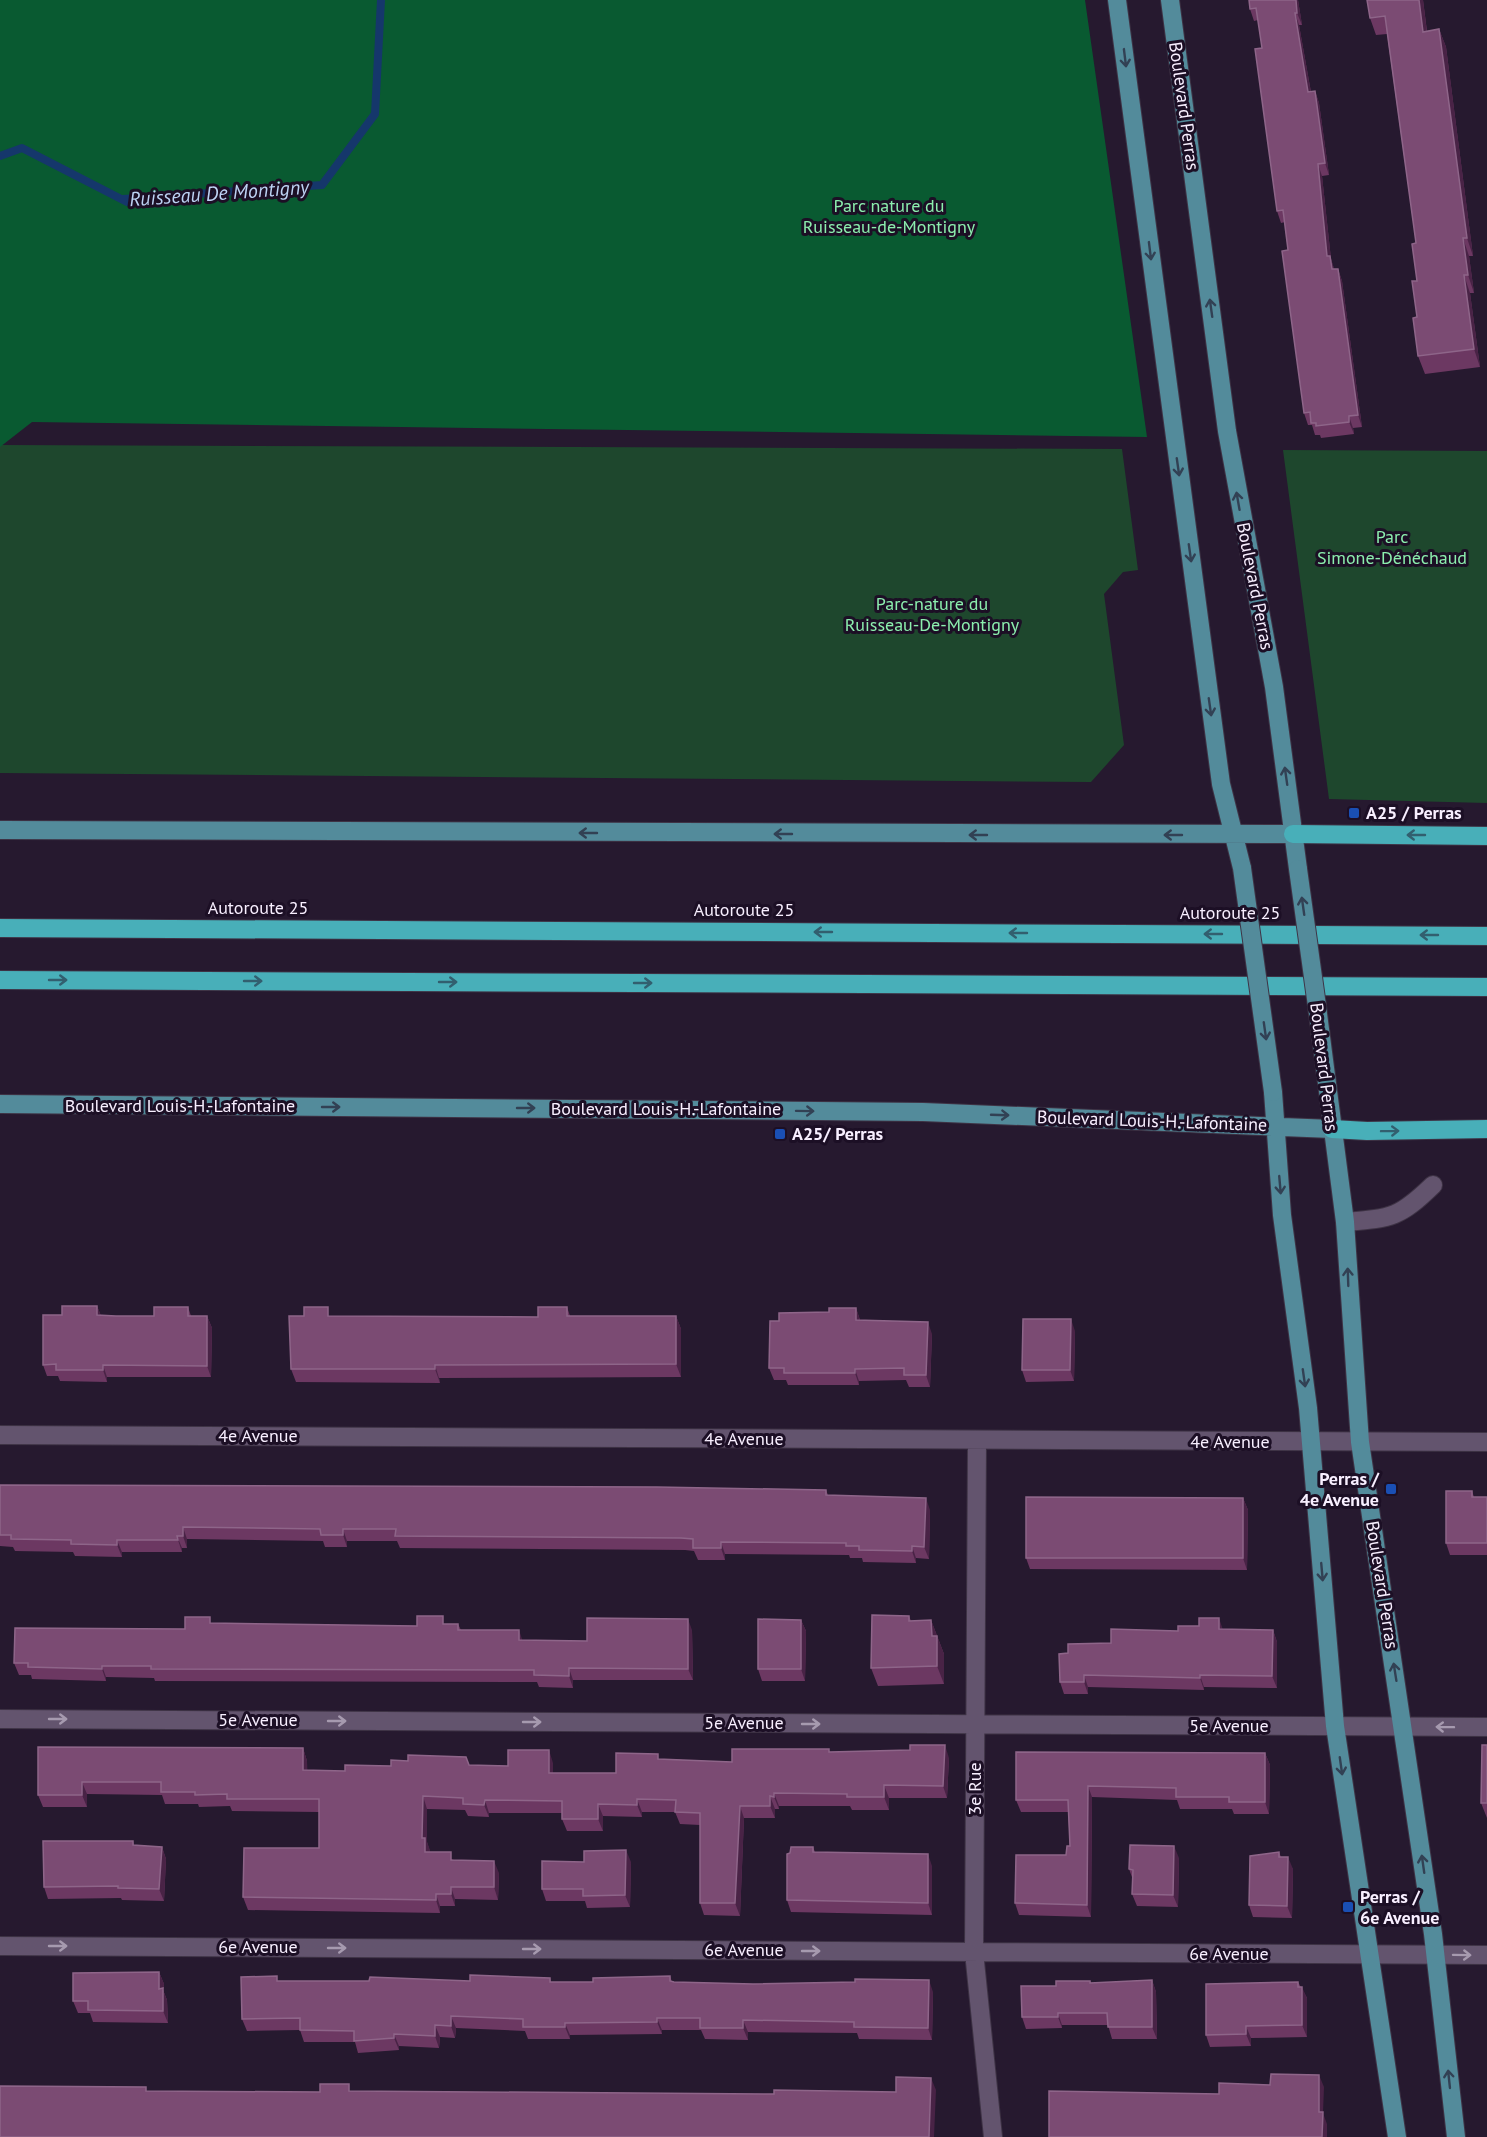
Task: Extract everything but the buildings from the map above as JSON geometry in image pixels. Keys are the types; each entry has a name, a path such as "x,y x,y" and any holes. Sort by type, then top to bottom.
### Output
{"highway":[{"path":"1293,834 1487,836"},
{"name":"Autoroute 25","path":"0,927 1487,936"},
{"path":"0,980 1487,987"},
{"path":"1332,1130 1487,1128"}],"main road":[{"path":"1118,0 1173,439 1221,784 1231,833 1242,867 1273,1092 1282,1215 1308,1408 1335,1726 1397,2137"},
{"name":"Boulevard Perras","path":"1170,0 1227,431 1274,687 1345,1222 1360,1442 1436,1955 1456,2137"},
{"path":"0,830 1293,834"},
{"name":"Boulevard Louis-H.-Lafontaine","path":"0,1104 911,1112 1332,1130"}],"street":[{"path":"1345,1222 1398,1215 1433,1185"},
{"name":"4e Avenue","path":"0,1435 1310,1443 1487,1442"},
{"name":"3e Rue","path":"977,1441 974,1952 993,2137"},
{"name":"5e Avenue","path":"0,1719 1487,1728"},
{"name":"6e Avenue","path":"0,1946 1487,1955"}],"green space":[{"name":"Parc nature du Ruisseau-de-Montigny","path":"0,0 1085,0 1147,437 32,422 0,447"},
{"name":"Parc-nature du Ruisseau-De-Montigny","path":"0,445 1122,449 1138,570 1123,572 1104,594 1124,745 1091,782 0,773"},
{"name":"Parc Simone-Dénéchaud","path":"1283,450 1487,451 1487,803 1329,799"}],"waterway":[{"name":"Ruisseau De Montigny","path":"0,156 22,148 127,202 123,199 322,185 375,114 381,0"}],"place":[{"name":"A25 / Perras","path":"1354,813"},
{"name":"A25/ Perras","path":"780,1134"},
{"name":"Perras / 4e Avenue","path":"1391,1489"},
{"name":"Perras / 6e Avenue","path":"1348,1907"}]}
